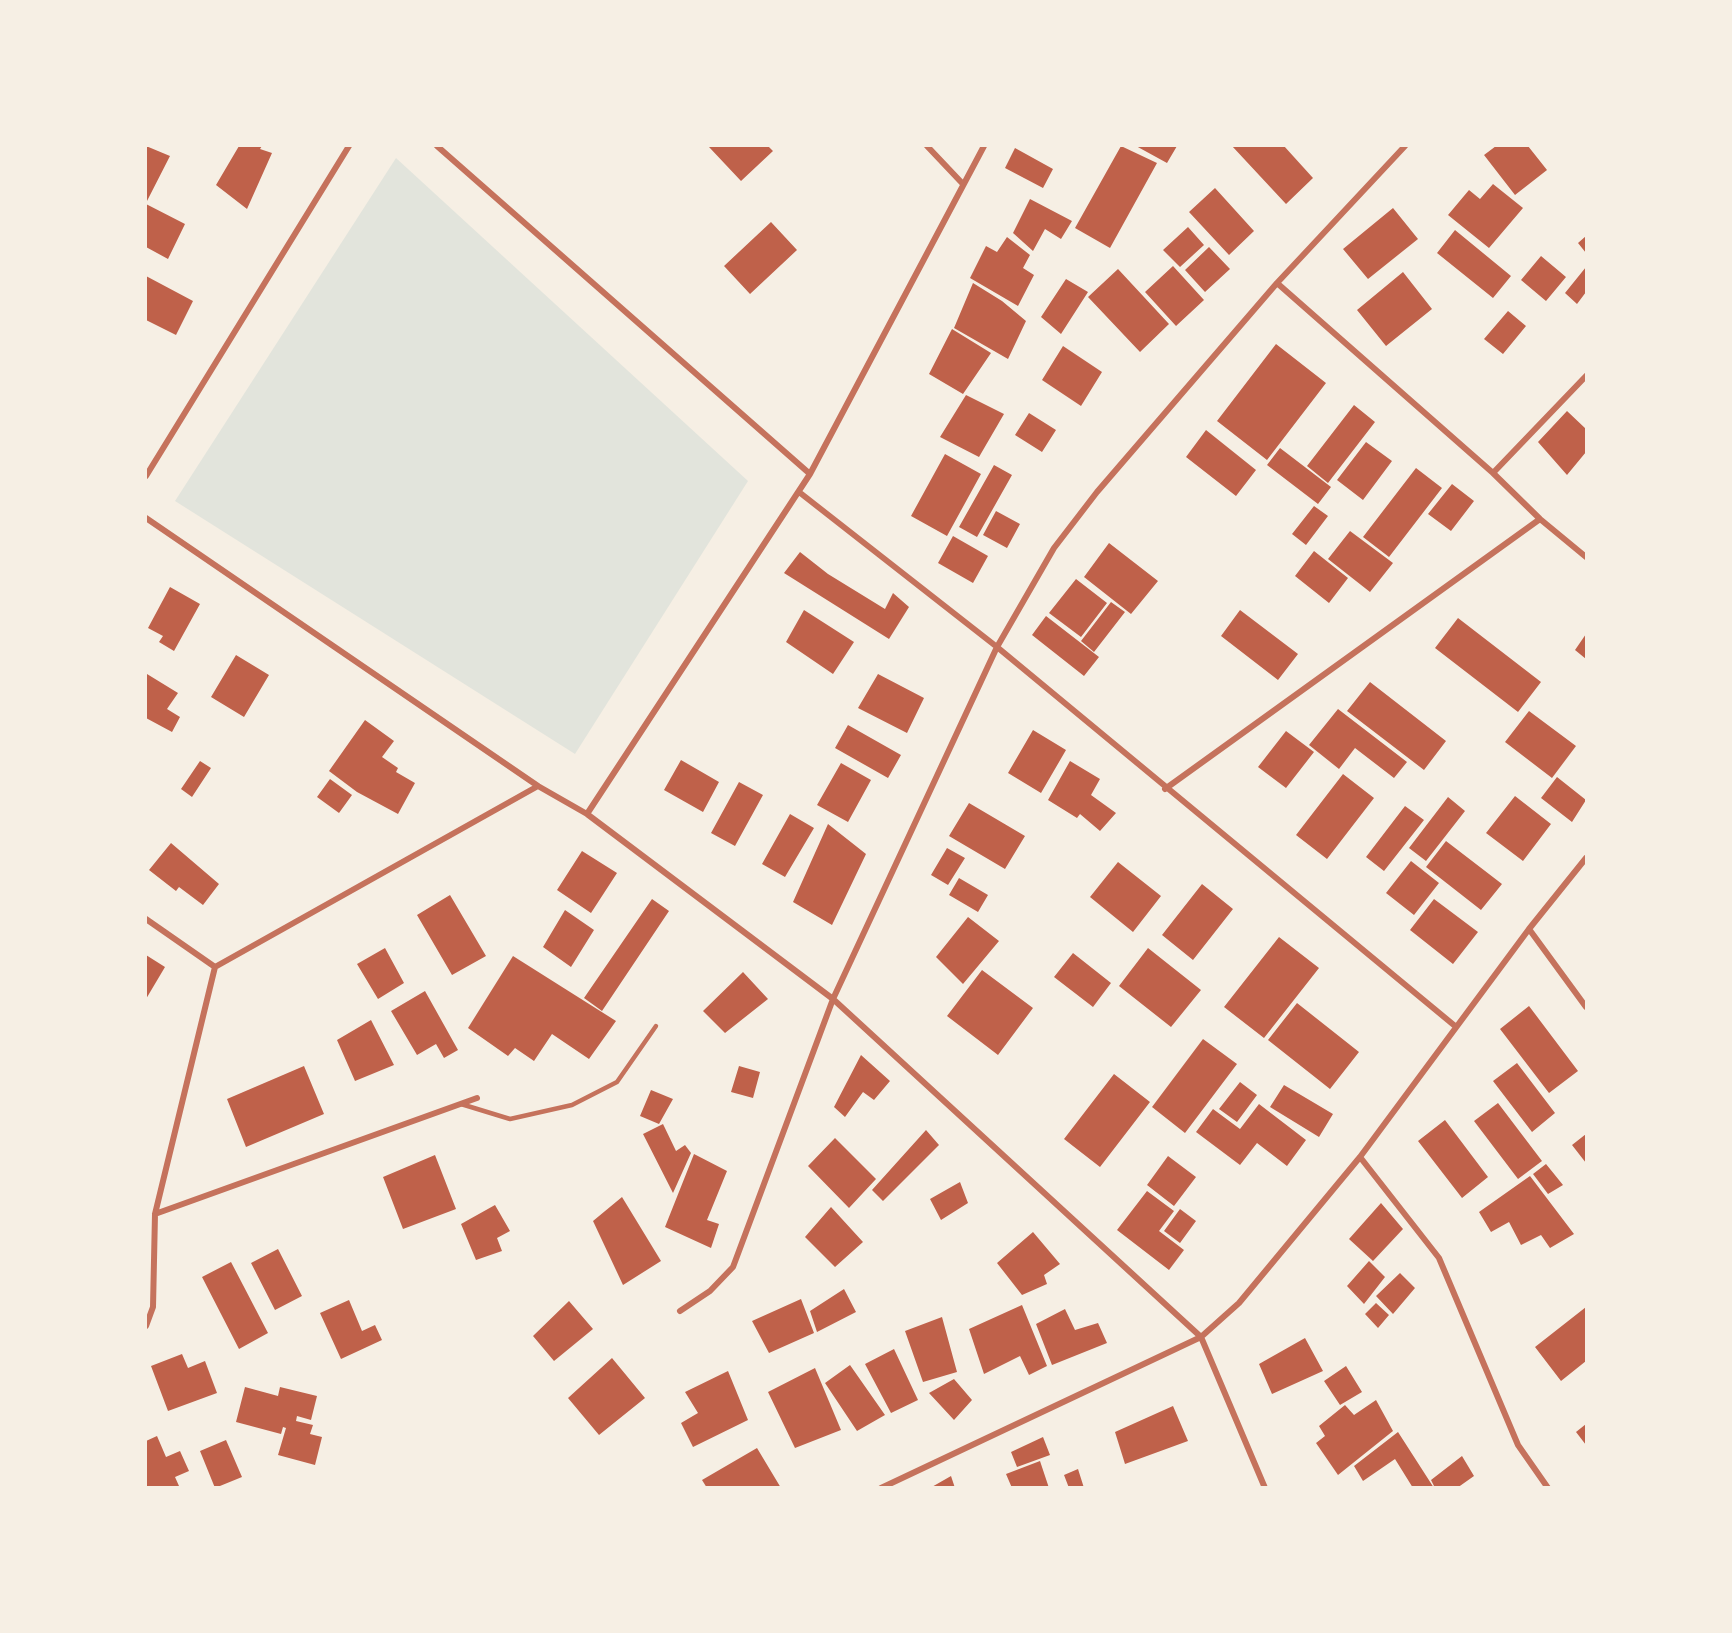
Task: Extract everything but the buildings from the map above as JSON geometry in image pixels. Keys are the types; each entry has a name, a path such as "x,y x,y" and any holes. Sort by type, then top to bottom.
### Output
{"street":[{"path":"146,476 349,146"},
{"path":"437,146 810,474"},
{"path":"927,146 962,183"},
{"path":"587,814 810,474 962,183 984,146"},
{"path":"680,1311 710,1291 733,1267 833,999 997,647 1054,548 1097,492 1277,284 1405,146"},
{"path":"1277,284 1493,473 1540,519 1587,557"},
{"path":"1493,473 1587,376"},
{"path":"799,492 997,647 1165,789 1455,1026"},
{"path":"146,518 538,786 587,814 833,999 1201,1337 1265,1488"},
{"path":"1165,789 1540,519"},
{"path":"146,1326 153,1307 155,1214 215,967 538,786"},
{"path":"881,1488 1201,1337 1239,1303 1360,1156 1455,1026 1587,858"},
{"path":"146,920 215,967"},
{"path":"1529,929 1587,1008"},
{"path":"155,1214 477,1098"},
{"path":"1360,1156 1439,1258 1518,1445 1548,1488"}],"lane":[{"path":"461,1104 510,1119 572,1105 617,1082 656,1026"}],"shaded area":[{"path":"396,158 748,481 575,754 175,501"}]}
